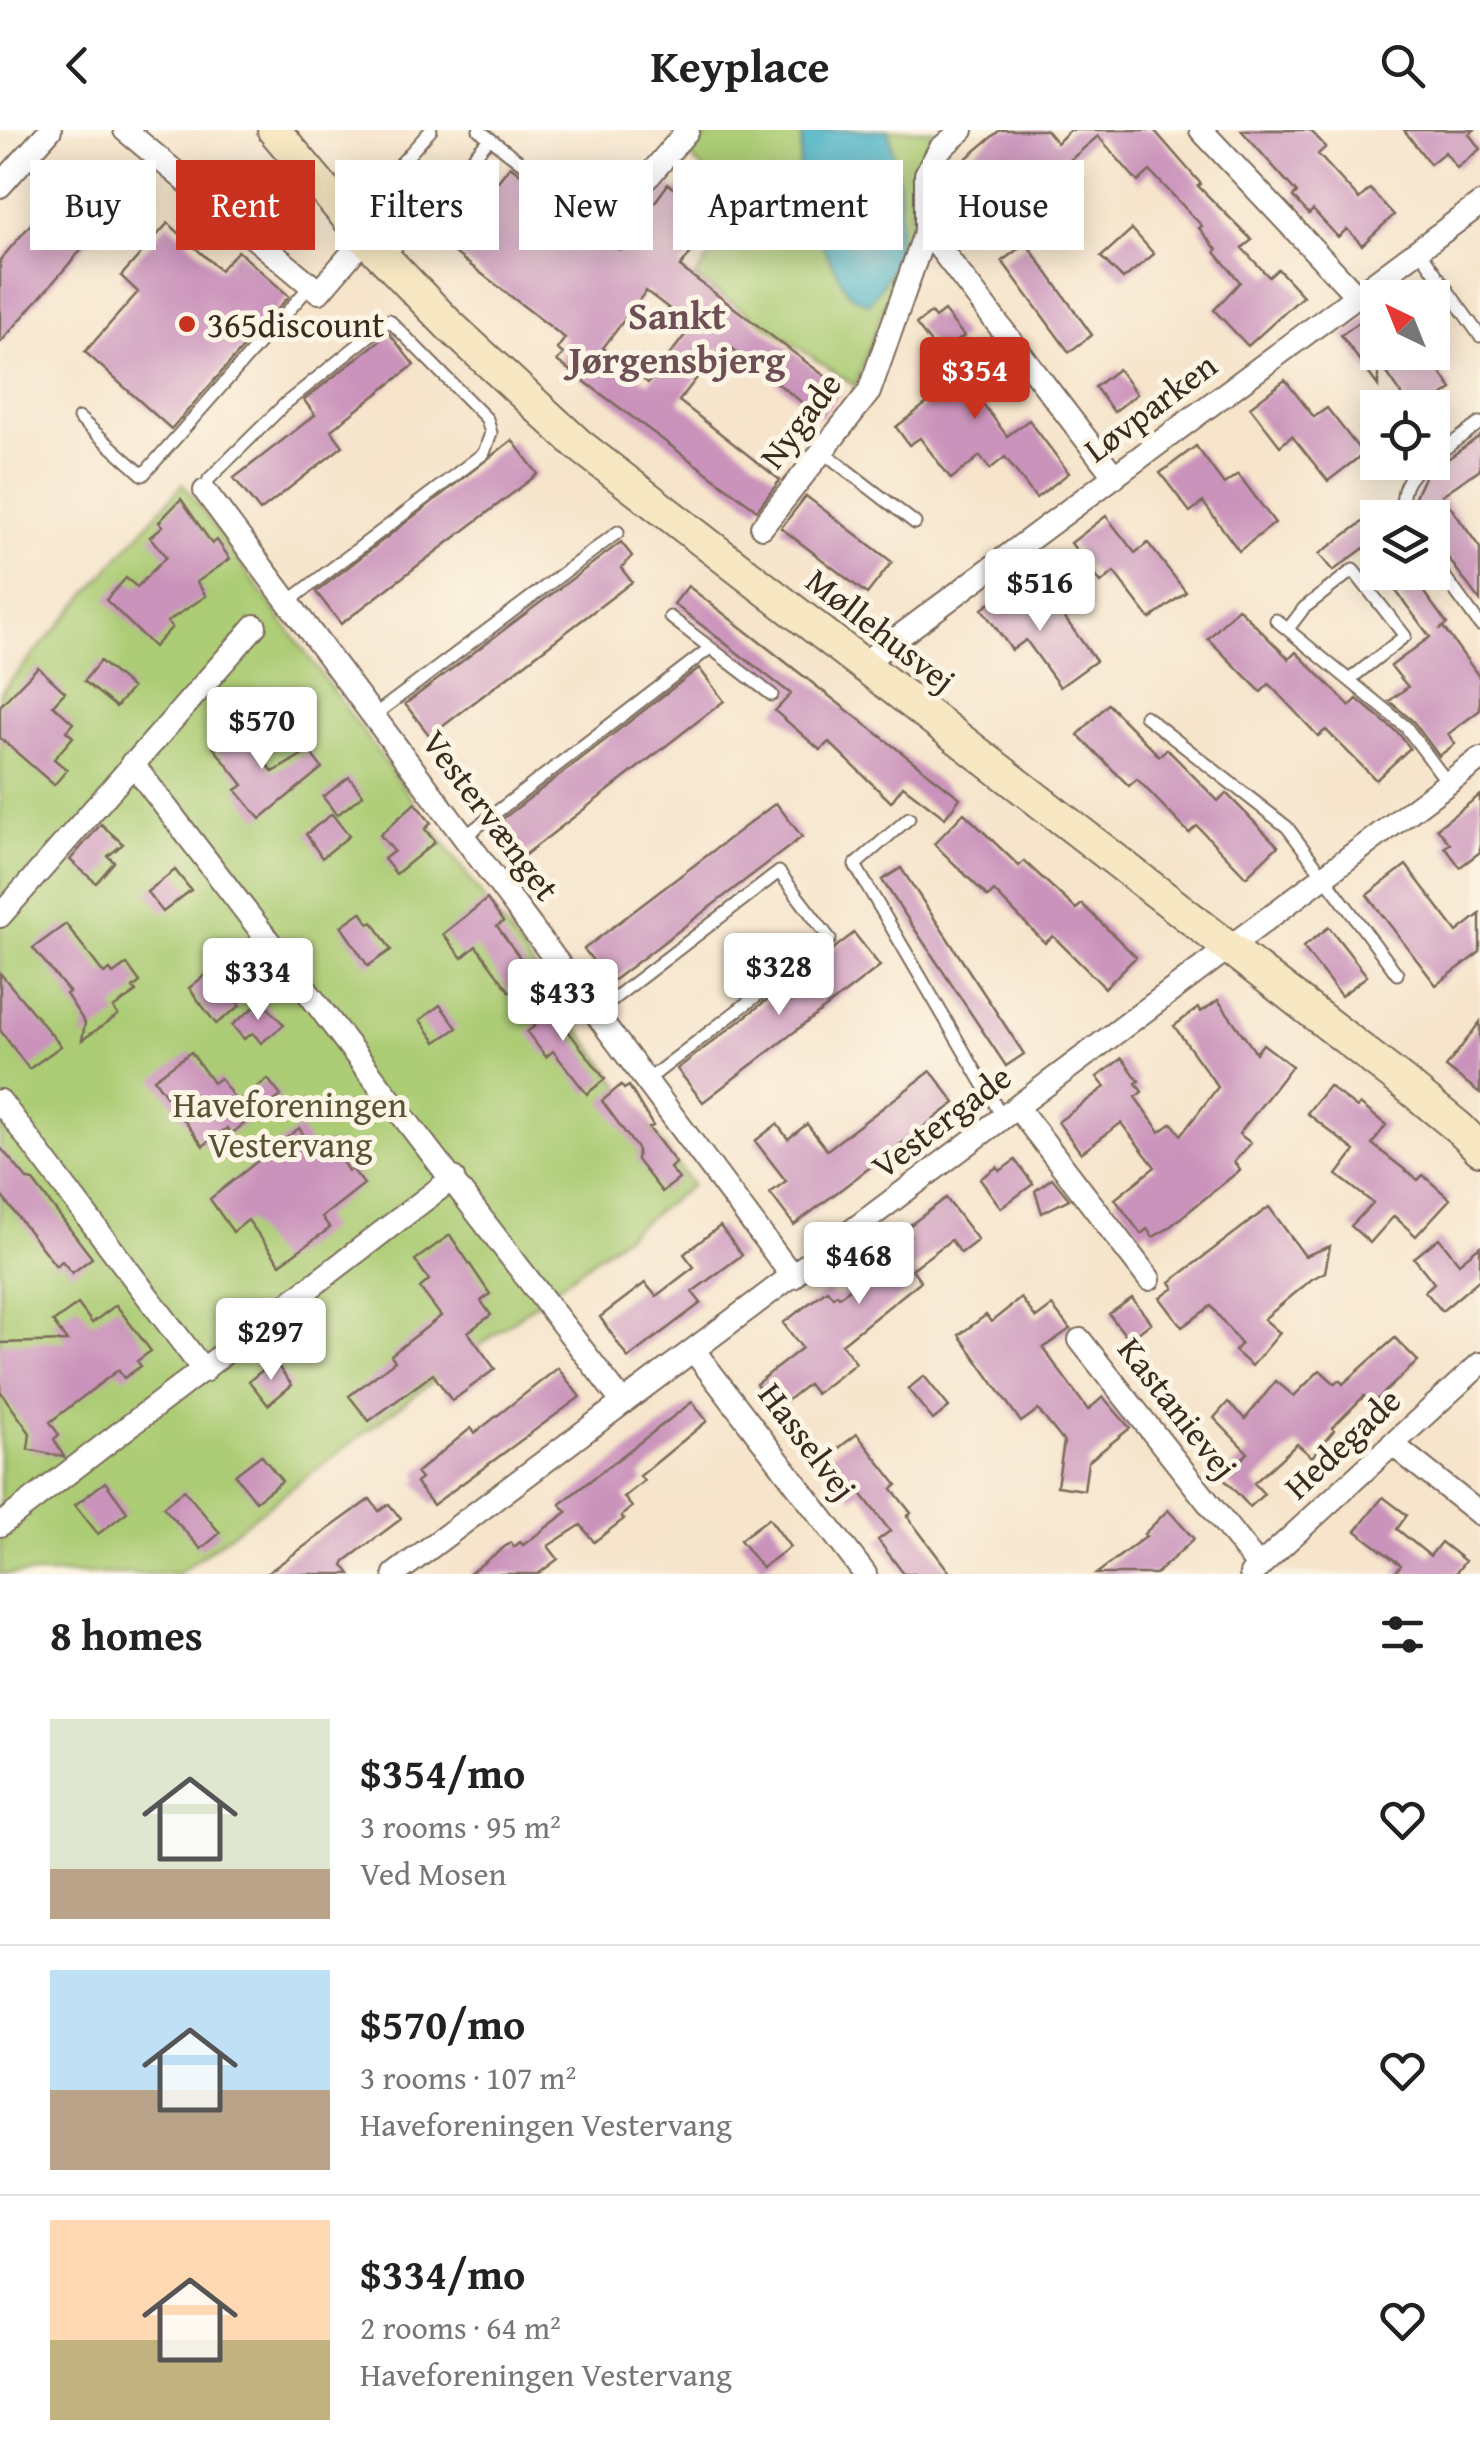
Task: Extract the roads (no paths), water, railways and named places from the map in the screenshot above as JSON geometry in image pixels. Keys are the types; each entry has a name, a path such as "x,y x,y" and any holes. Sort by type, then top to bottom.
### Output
{"street":[{"path":"0,186 50,130"},
{"path":"125,130 319,292 372,250"},
{"name":"Møllehusvej","path":"274,130 335,201"},
{"path":"653,171 688,130"},
{"name":"Nygade","path":"934,160 940,149 962,130"},
{"path":"1200,130 1356,296"},
{"name":"Løvparken","path":"862,665 1480,204"},
{"name":"Nygade","path":"762,527 869,392 923,239"},
{"name":"Møllehusvej","path":"377,250 461,338 546,418 1404,1083 1480,1149"},
{"path":"941,250 1114,477"},
{"name":"Vestervænget","path":"205,491 793,1277"},
{"path":"0,916 254,626"},
{"name":"Vestergade","path":"396,1574 1480,759"},
{"path":"132,763 623,1403"},
{"path":"0,1101 204,1371"},
{"path":"1010,1113 1149,1280"},
{"path":"0,1525 453,1178"},
{"name":"Kastanievej","path":"1080,1340 1255,1570"},
{"name":"Hasselvej","path":"694,1351 865,1574"},
{"name":"Hedegade","path":"1255,1570 1480,1364"},
{"path":"1392,1444 1480,1514"}],"lane":[{"path":"404,160 431,130"},
{"path":"459,160 484,134 519,161"},
{"path":"1419,250 1480,336"},
{"path":"79,418 144,475 311,285"},
{"path":"205,491 209,479 286,403 389,320 487,419 491,434 484,453 288,602"},
{"path":"1450,445 1480,423"},
{"path":"822,450 915,523"},
{"path":"373,716 618,532"},
{"path":"1288,629 1304,608 1352,570 1405,636 1349,680"},
{"path":"1450,584 1480,626"},
{"path":"670,617 772,695"},
{"path":"1276,620 1406,727 1448,784"},
{"path":"464,837 710,648"},
{"path":"1144,716 1287,827 1397,974"},
{"path":"909,818 855,865 1010,1113"},
{"path":"595,1013 778,872 830,940 646,1081"}],"water":[{"path":"803,130 888,130 894,160 800,160"},
{"path":"825,250 896,250 890,271 869,304 849,294"}],"place":[{"name":"365discount","path":"187,324"}],"district":[{"name":"Sankt Jørgensbjerg","path":"677,337"}],"park label":[{"name":"Haveforeningen Vestervang","path":"290,1124"}]}
